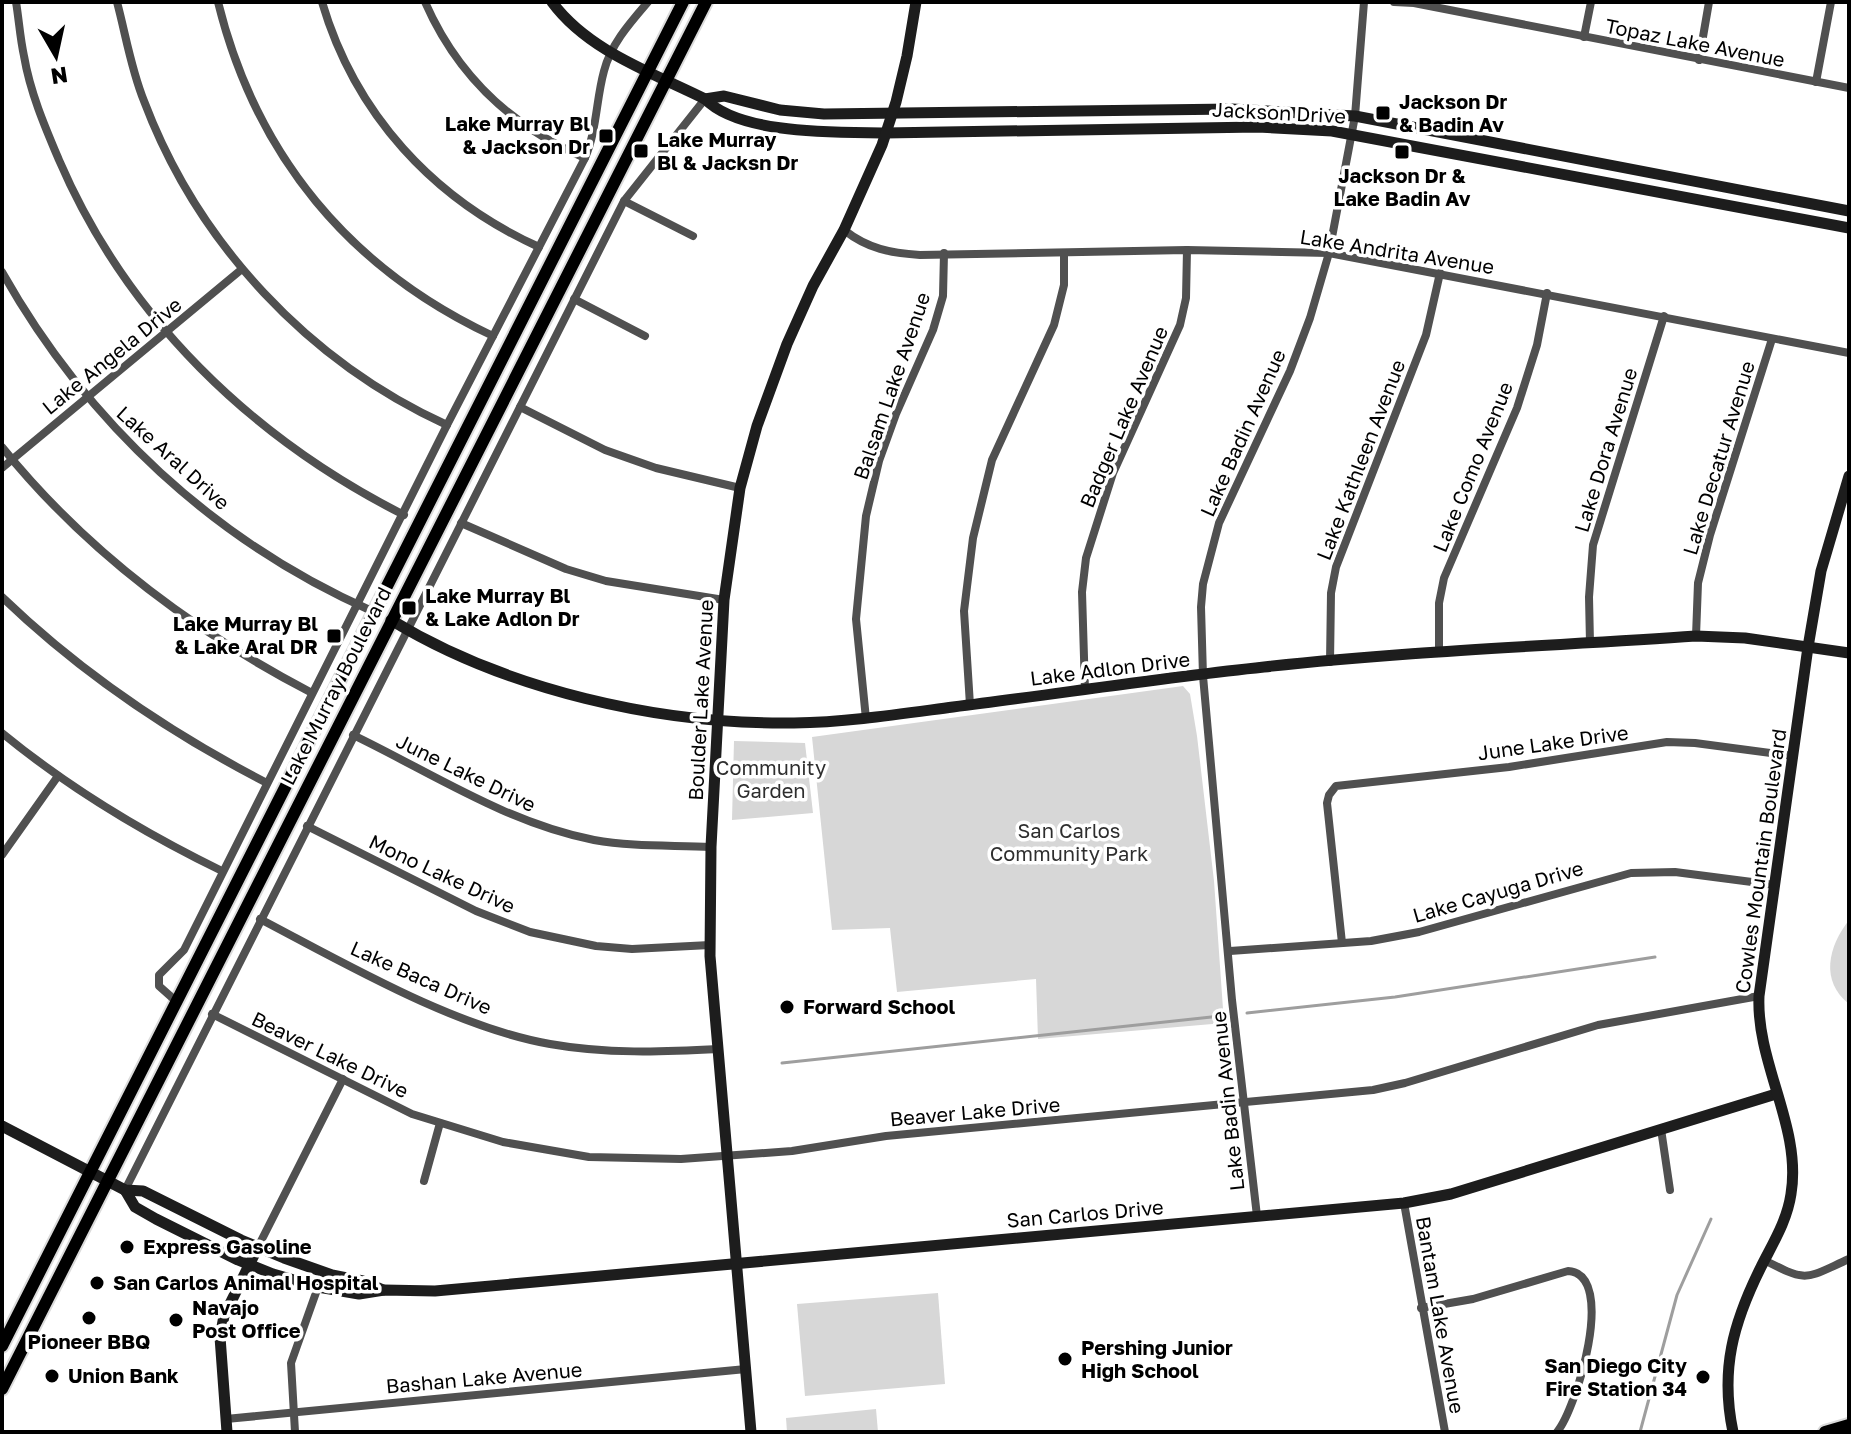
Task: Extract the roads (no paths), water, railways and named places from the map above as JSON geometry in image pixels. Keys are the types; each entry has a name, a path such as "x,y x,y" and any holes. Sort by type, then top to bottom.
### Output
{"main road":[{"name":"Lake Murray Boulevard","path":"2,1346 683,2"},
{"name":"Lake Murray Boulevard","path":"2,1389 706,2"},
{"path":"387,585 391,620"},
{"path":"374,612 379,645"},
{"path":"1825,1432 1849,1425"}],"street":[{"path":"16,2 27,71 65,173 112,260 166,332 227,396 280,440 342,482 404,515"},
{"path":"117,2 127,51 154,128 192,200 242,269 296,325 339,360 384,392 447,425"},
{"path":"218,2 231,51 250,98 288,165 318,205 351,241 408,288 449,314 493,336"},
{"path":"322,2 335,42 356,84 381,124 410,158 443,189 479,215 539,247"},
{"path":"425,2 453,53 489,97 534,132 585,158"},
{"name":"Jackson Drive","path":"552,2 577,29 611,52 705,99 717,111 748,121 824,132 1258,127 1352,134 1849,228"},
{"name":"Lake Murray Boulevard","path":"177,1002 159,986 159,975 184,950 447,425 585,158 593,140 602,78 611,52 648,2"},
{"name":"Boulder Lake Avenue","path":"751,1432 710,945 711,847 724,600 740,488 774,377 813,286 873,168 907,56 916,2"},
{"name":"Lake Badin Avenue","path":"1257,1216 1232,1000 1203,676 1203,584 1219,523 1290,371 1329,253 1355,116 1364,2"},
{"name":"Topaz Lake Avenue","path":"1394,2 1414,3 1849,88"},
{"path":"1471,15 1473,2"},
{"path":"1584,37 1591,2"},
{"path":"1699,60 1709,2"},
{"path":"1816,82 1831,2"},
{"name":"Jackson Drive","path":"705,99 724,96 793,112 891,115 1232,109 1355,116 1849,211"},
{"name":"Lake Murray Boulevard","path":"125,1190 624,201 705,99"},
{"path":"624,201 693,236"},
{"name":"Lake Andrita Avenue","path":"844,230 862,243 883,251 920,255 1187,250 1329,253 1849,353"},
{"name":"Badger Lake Avenue","path":"1085,690 1081,603 1086,558 1113,473 1180,325 1186,298 1187,250"},
{"name":"Balsam Lake Avenue","path":"866,719 856,619 866,516 879,461 933,330 943,296 944,253"},
{"path":"970,705 964,611 973,538 992,460 1054,325 1064,285 1064,253"},
{"name":"Lake Angela Drive","path":"2,468 242,269"},
{"name":"Lake Aral Drive","path":"2,272 48,346 87,397 151,465 215,519 283,565 374,612"},
{"name":"Lake Kathleen Avenue","path":"1330,662 1331,593 1336,567 1426,335 1440,273"},
{"name":"Lake Como Avenue","path":"1439,653 1439,603 1444,578 1517,408 1537,345 1547,293"},
{"path":"574,299 645,336"},
{"name":"Lake Dora Avenue","path":"1590,643 1589,597 1593,545 1664,316"},
{"name":"Lake Decatur Avenue","path":"1696,636 1698,583 1710,535 1772,339"},
{"path":"520,407 605,450 656,468 740,488"},
{"path":"2,447 76,528 145,588 241,655 312,693"},
{"name":"Cowles Mountain Boulevard","path":"1733,1432 1726,1402 1731,1349 1743,1304 1784,1221 1793,1180 1790,1139 1766,1060 1758,1012 1759,996 1821,571 1849,476"},
{"path":"461,523 566,569 606,581 724,600"},
{"path":"2,597 60,649 116,693 184,738 267,783"},
{"name":"Lake Adlon Drive","path":"391,620 475,661 561,691 639,709 719,719 789,723 866,719 1263,667 1590,643 1696,636 1745,638 1849,653"},
{"path":"2,733 58,776 121,818 222,871"},
{"name":"June Lake Drive","path":"353,735 512,815 546,828 619,843 711,847"},
{"name":"June Lake Drive","path":"1342,943 1327,803 1336,786 1509,767 1667,742 1794,756"},
{"path":"2,855 58,776"},
{"name":"Mono Lake Drive","path":"307,826 476,911 530,932 596,946 632,949 710,945"},
{"name":"Lake Cayuga Drive","path":"1230,951 1342,943 1419,932 1631,873 1675,872 1775,885"},
{"name":"Lake Baca Drive","path":"260,919 433,1006 526,1039 604,1051 719,1049"},
{"name":"Beaver Lake Drive","path":"212,1014 412,1114 510,1144 589,1157 641,1160 792,1151 886,1136 1373,1090 1598,1025 1759,996"},
{"path":"226,1426 220,1337 224,1316 343,1079"},
{"name":"San Carlos Drive","path":"125,1190 135,1207 249,1265 318,1287 359,1294 384,1290 435,1291 1404,1203 1451,1194 1776,1094"},
{"path":"424,1181 440,1123"},
{"name":"San Carlos Drive","path":"2,1126 125,1190 143,1191 258,1247 332,1275 363,1281 384,1290"},
{"path":"1661,1129 1666,1146 1670,1190"},
{"name":"Bantam Lake Avenue","path":"1404,1203 1445,1432"},
{"path":"1764,1260 1797,1277 1808,1277 1849,1259"},
{"path":"1421,1308 1473,1299 1568,1271 1584,1277 1589,1286 1593,1324 1568,1415 1557,1432"},
{"path":"295,1432 291,1363 318,1287"},
{"name":"Bashan Lake Avenue","path":"226,1426 293,1412 746,1369"}],"waterway":[{"path":"1247,1013 1395,997 1655,957"},
{"path":"782,1063 1230,1015"},
{"path":"1640,1432 1677,1295 1711,1219"}],"place":[{"name":"Jackson Dr & Badin Av","path":"1383,113"},
{"name":"Lake Murray Bl & Jackson Dr","path":"606,136"},
{"name":"Lake Murray Bl & Jacksn Dr","path":"641,151"},
{"name":"Jackson Dr & Lake Badin Av","path":"1402,152"},
{"name":"Lake Murray Bl & Lake Adlon Dr","path":"409,608"},
{"name":"Lake Murray Bl & Lake Aral DR","path":"334,636"},
{"name":"Forward School","path":"787,1007"},
{"name":"Express Gasoline","path":"127,1247"},
{"name":"San Carlos Animal Hospital","path":"97,1283"},
{"name":"Pioneer BBQ","path":"89,1318"},
{"name":"Navajo Post Office","path":"176,1320"},
{"name":"Pershing Junior High School","path":"1065,1359"},
{"name":"Union Bank","path":"52,1376"},
{"name":"San Diego City Fire Station 34","path":"1703,1377"}],"park label":[{"name":"Community Garden","path":"771,780"},
{"name":"San Carlos Community Park","path":"1069,842"}]}
